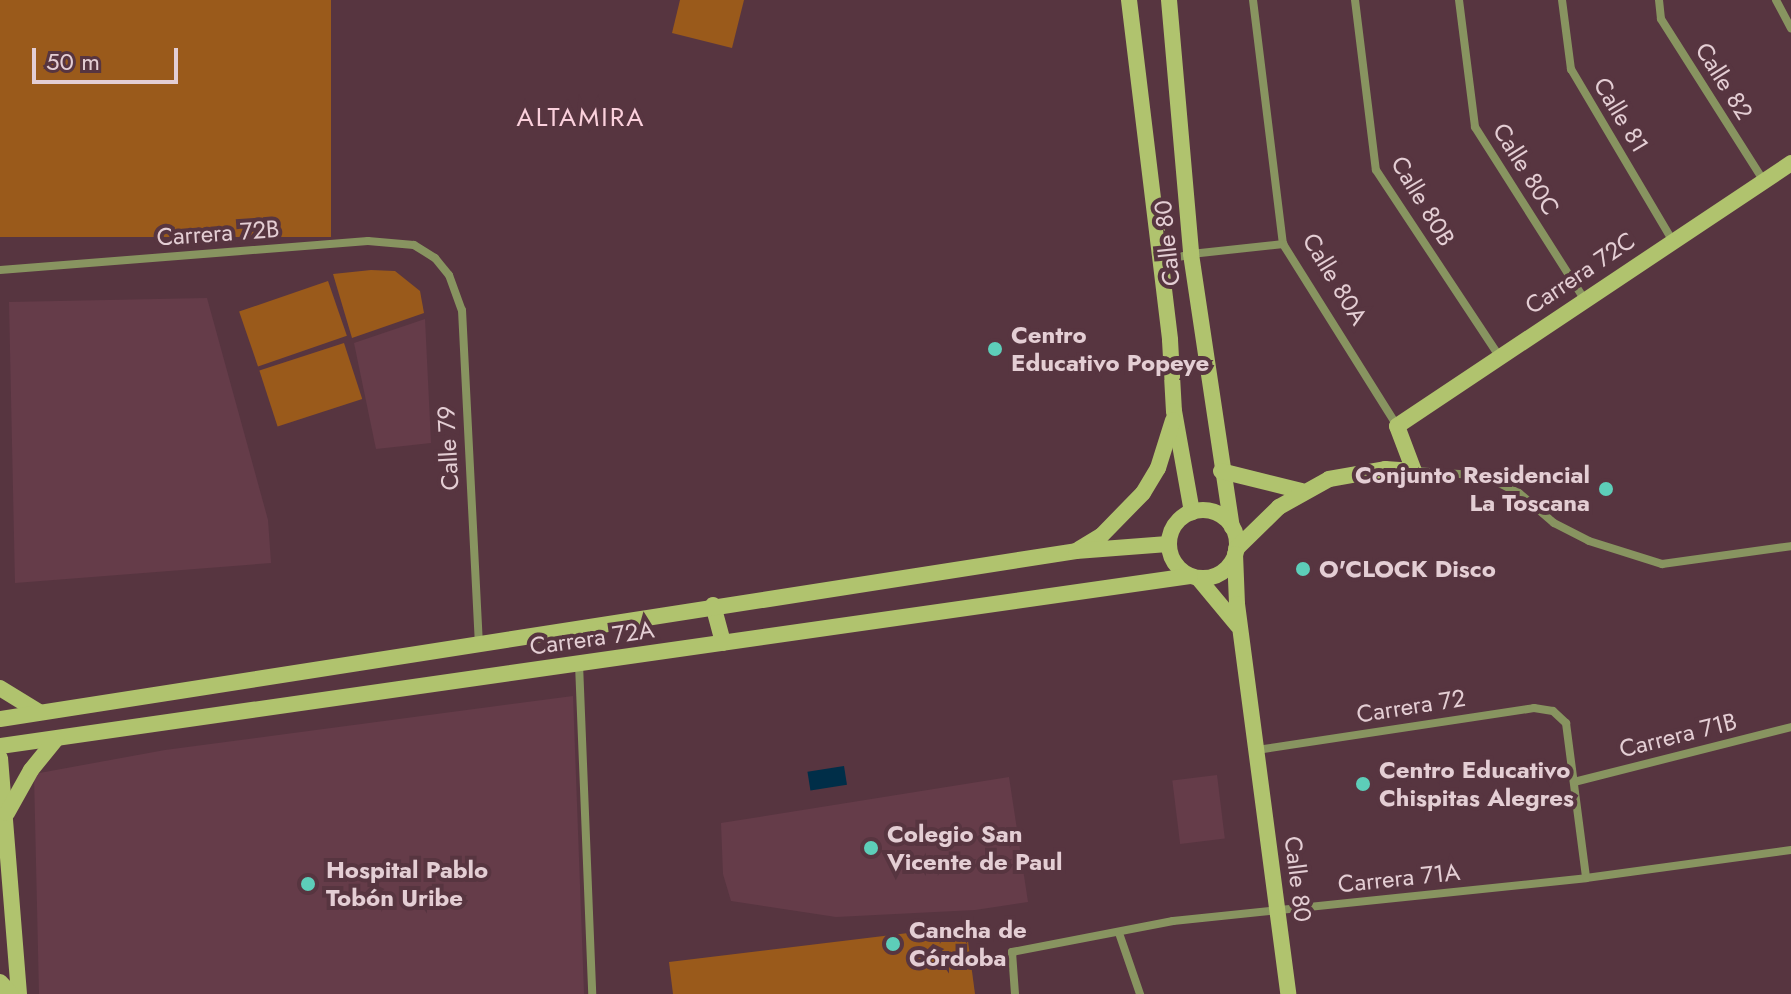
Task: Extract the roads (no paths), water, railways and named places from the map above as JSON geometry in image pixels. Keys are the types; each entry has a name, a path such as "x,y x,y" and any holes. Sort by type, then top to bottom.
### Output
{"main road":[{"name":"Calle 80","path":"1129,0 1161,262 1174,411 1192,512"},
{"name":"Calle 80","path":"1169,0 1191,254 1221,471 1233,528"},
{"name":"Carrera 72C","path":"1397,426 1791,163"},
{"path":"1076,551 1101,536 1143,493 1169,440 1174,411"},
{"name":"Calle 80A","path":"1397,426 1414,471"},
{"path":"1221,471 1302,491"},
{"path":"1194,577 1225,570 1236,552 1276,511 1302,491 1356,471 1414,471"},
{"path":"1233,528 1276,511"},
{"path":"1236,552 1233,528 1215,513 1192,512 1175,524 1168,544 1174,563 1194,577 1240,628"},
{"name":"Carrera 72A","path":"0,719 713,605 1076,551 1168,544"},
{"name":"Calle 80","path":"1236,552 1240,628 1288,994"},
{"name":"Carrera 72A","path":"0,746 1194,577"},
{"path":"713,605 723,643"},
{"path":"0,688 39,712"},
{"path":"7,815 31,770 56,739"},
{"path":"0,758 7,815 19,994"},
{"path":"0,982 11,994"}],"street":[{"name":"Calle 80A","path":"1253,0 1283,244 1397,426"},
{"name":"Calle 80B","path":"1355,0 1376,170 1499,356"},
{"name":"Calle 80C","path":"1459,0 1475,127 1584,299"},
{"name":"Calle 81","path":"1562,0 1571,69 1672,240"},
{"name":"Calle 82","path":"1659,0 1661,19 1764,181"},
{"path":"1776,0 1791,28"},
{"name":"Carrera 72B","path":"0,270 368,241 414,245 435,258"},
{"path":"1161,262 1191,254 1283,244"},
{"name":"Calle 79","path":"435,258 449,275 462,310 479,644"},
{"path":"1414,471 1474,475 1495,481 1519,493 1554,523 1589,541 1662,564 1791,546"},
{"path":"579,664 592,994"},
{"name":"Carrera 72","path":"1257,750 1534,708 1553,711 1566,723 1574,782"},
{"name":"Carrera 71B","path":"1574,782 1791,727"},
{"path":"1574,782 1586,878"},
{"name":"Carrera 71A","path":"1015,994 1012,952 1173,921 1586,878 1791,850"},
{"path":"1119,933 1140,994"}],"water":[{"path":"844,766 847,785 810,791 807,772"}],"place":[{"name":"Centro Educativo Popeye","path":"995,349"},
{"name":"Conjunto Residencial La Toscana","path":"1606,489"},
{"name":"O'CLOCK Disco","path":"1303,569"},
{"name":"Centro Educativo Chispitas Alegres","path":"1363,784"},
{"name":"Colegio San Vicente de Paul","path":"871,848"},
{"name":"Hospital Pablo Tobón Uribe","path":"308,884"},
{"name":"Cancha de Córdoba","path":"893,944"}],"district":[{"name":"ALTAMIRA","path":"581,118"}]}
